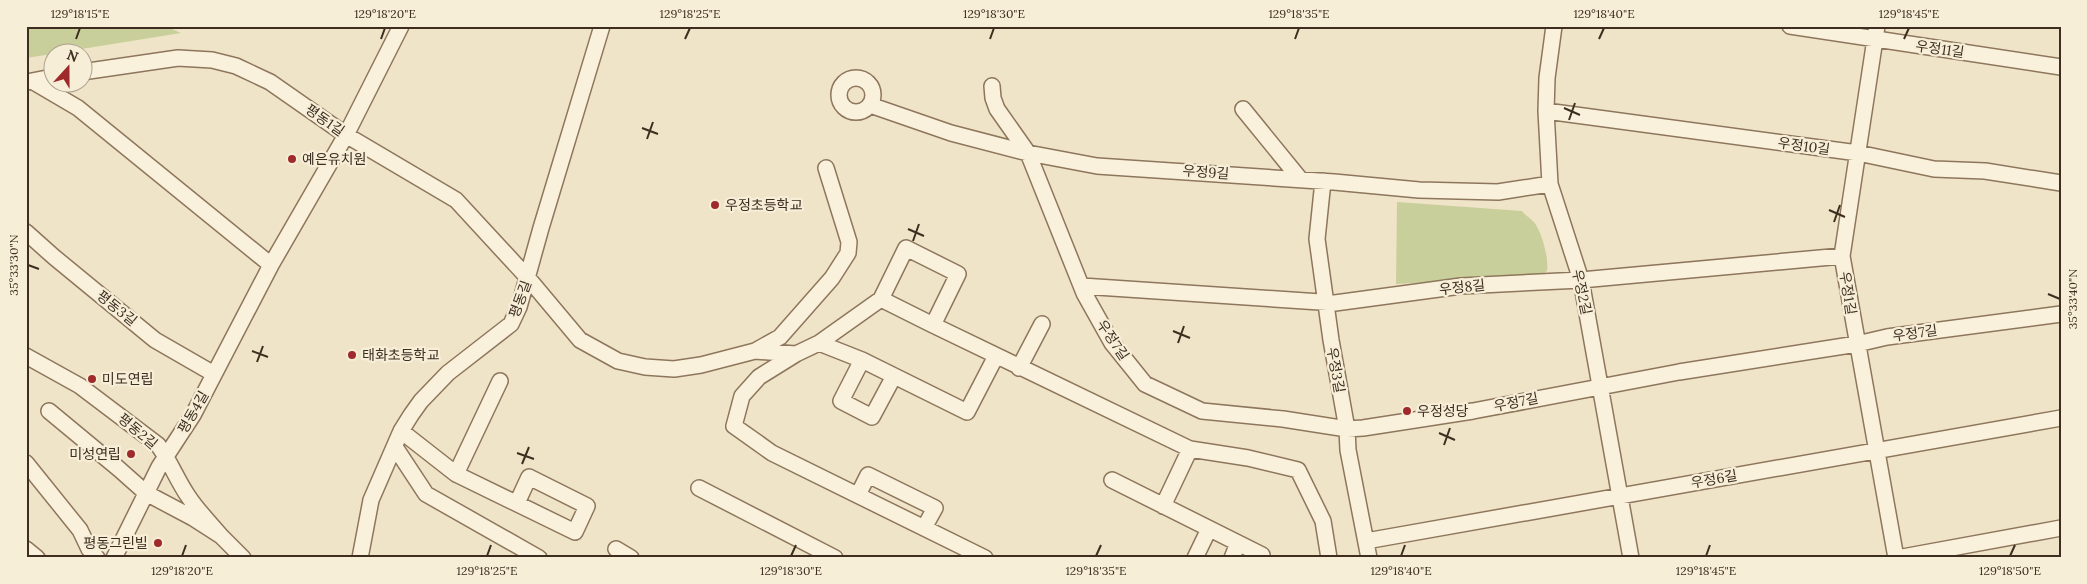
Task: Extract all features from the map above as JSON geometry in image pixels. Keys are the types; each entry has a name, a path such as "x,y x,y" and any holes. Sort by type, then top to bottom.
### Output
{"street":[{"name":"평동4길","path":"114,558 166,456 193,415 271,266 346,135 401,26"},
{"name":"평동길","path":"360,558 371,500 401,431 421,401 448,374 511,324 520,307 541,228 602,26"},
{"name":"우정2길","path":"1554,26 1547,78 1546,111 1550,184 1581,280 1631,558"},
{"name":"우정11길","path":"1790,26 1876,33 2061,67"},
{"name":"우정1길","path":"1876,33 1842,256 1856,344 1896,558"},
{"name":"평동1길","path":"92,71 178,58 212,60 236,66 270,82 346,135 456,200 528,278 580,340 618,361 644,368 674,369 701,365 755,350"},
{"path":"29,82 42,79"},
{"path":"29,82 78,108 271,266"},
{"name":"우정7길","path":"992,86 993,98 997,109 1028,153 1082,286 1112,343 1145,384 1202,411 1283,419 1347,429 1473,411 1599,386 1856,344 1887,337 2061,314"},
{"name":"우정9길","path":"870,105 951,132 1028,153 1097,166 1300,179 1419,190 1498,192 1550,184"},
{"path":"1242,109 1300,179"},
{"name":"우정10길","path":"1546,111 1858,153 1934,169 1985,171 2061,183"},
{"path":"755,350 780,337 832,278 848,253 849,242 826,168"},
{"name":"우정3길","path":"1323,181 1317,239 1331,340 1347,429 1348,450 1369,558"},
{"name":"평동3길","path":"26,232 155,340 214,374"},
{"path":"933,325 958,274 906,248 881,299 819,343 796,354 758,377 742,396 734,426 772,452 985,558"},
{"name":"우정8길","path":"1082,286 1335,304 1461,286 1581,280 1842,256"},
{"path":"881,299 1019,368 1190,449 1248,458 1298,470 1323,521 1329,558"},
{"path":"1019,368 1042,324"},
{"path":"819,343 862,360 967,412 996,356"},
{"path":"755,350 796,354"},
{"name":"평동2길","path":"26,356 80,386 158,445 188,497 221,536 243,558"},
{"path":"862,360 841,401 872,417 894,376"},
{"path":"456,474 500,381"},
{"name":"평동2길","path":"49,411 146,494 193,518 221,536"},
{"name":"우정6길","path":"1366,541 2061,418"},
{"path":"401,431 456,474 517,503"},
{"path":"395,447 426,494 539,558"},
{"path":"1163,506 1190,449"},
{"path":"26,463 80,530 89,548 97,558"},
{"path":"858,495 868,475 934,508 924,528"},
{"path":"1112,480 1262,555 1261,558"},
{"path":"699,488 835,558"},
{"path":"1896,558 2061,528"},
{"path":"1195,558 1209,529"},
{"path":"1232,558 1238,543"},
{"path":"26,550 36,558"},
{"path":"616,550 631,558"}],"green space":[{"path":"26,26 165,26 181,33 92,47 92,42 42,42 42,56 26,58"},
{"path":"1397,202 1522,211 1534,222 1540,232 1546,253 1547,271 1541,276 1396,284"}],"place":[{"name":"예은유치원","path":"292,159"},
{"name":"우정초등학교","path":"715,205"},
{"name":"태화초등학교","path":"352,355"},
{"name":"미도연립","path":"92,379"},
{"name":"우정성당","path":"1407,411"},
{"name":"미성연립","path":"131,454"},
{"name":"평동그린빌","path":"158,543"}]}
